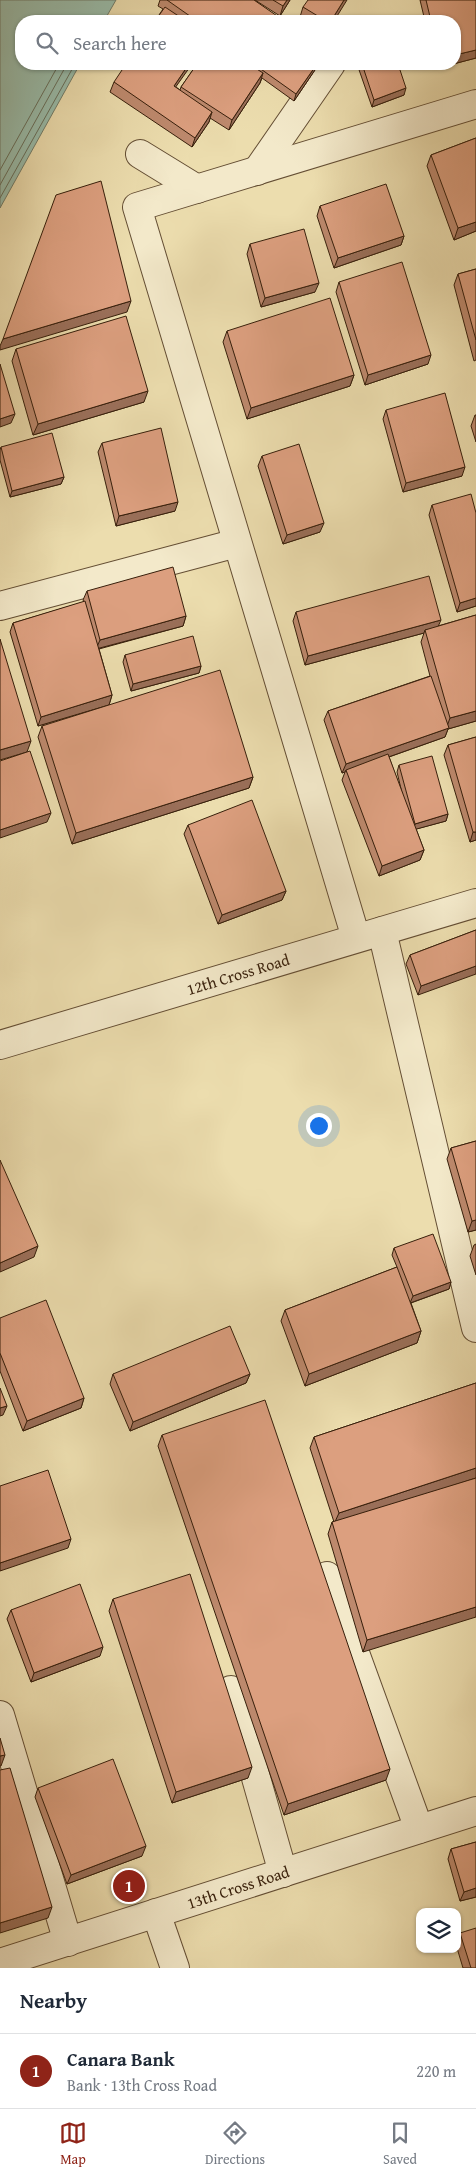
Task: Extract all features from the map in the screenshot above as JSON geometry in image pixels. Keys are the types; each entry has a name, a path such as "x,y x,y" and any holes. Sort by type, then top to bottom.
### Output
{"street":[{"path":"257,171 327,70"},
{"path":"356,938 137,207 476,104"},
{"path":"140,154 197,189"},
{"path":"0,606 237,543"},
{"name":"12th Cross Road","path":"0,1045 476,903"},
{"path":"382,931 476,1328"},
{"path":"327,1576 419,1829"},
{"path":"231,1690 283,1873"},
{"path":"0,1715 68,1942"},
{"name":"13th Cross Road","path":"0,1963 476,1811"},
{"path":"156,1913 175,1968"}],"water":[{"path":"0,0 116,0 107,15 15,15 15,70 77,70 0,208"}],"building":[{"path":"167,0 254,0 276,15 188,15"},
{"path":"273,0 287,0 283,6"},
{"path":"308,0 344,0 335,15 316,15 303,7"},
{"path":"426,0 476,0 476,50 461,54 461,15 430,15"},
{"path":"165,7 177,15 159,15"},
{"path":"122,70 185,70 174,86 212,112 195,138 114,82"},
{"path":"193,70 258,70 263,73 232,120 181,87"},
{"path":"262,70 313,70 296,94"},
{"path":"364,70 400,70 406,88 374,100"},
{"path":"476,138 476,222 458,228 431,155"},
{"path":"101,181 131,301 3,339 56,195"},
{"path":"386,184 404,236 338,258 320,206"},
{"path":"304,229 319,283 265,298 250,244"},
{"path":"402,262 431,355 368,375 339,282"},
{"path":"476,269 476,340 458,274"},
{"path":"330,298 354,375 251,408 227,331"},
{"path":"126,316 148,391 38,424 16,349"},
{"path":"0,364 15,414 0,419"},
{"path":"445,393 465,467 406,483 386,410"},
{"path":"161,428 178,502 119,516 102,443"},
{"path":"52,433 64,477 12,491 1,447"},
{"path":"299,444 324,523 287,535 262,456"},
{"path":"471,494 476,513 476,598 460,603 432,505"},
{"path":"173,567 186,616 100,640 87,591"},
{"path":"429,576 441,620 308,656 296,612"},
{"path":"85,601 112,695 41,717 13,623"},
{"path":"476,615 476,711 450,718 425,630"},
{"path":"193,636 201,666 133,684 125,655"},
{"path":"0,639 31,741 0,750"},
{"path":"220,670 253,777 76,833 42,726"},
{"path":"431,676 449,728 346,764 328,711"},
{"path":"476,737 476,832 473,832 448,745"},
{"path":"30,751 51,813 0,830 0,761"},
{"path":"388,754 424,850 382,866 346,770"},
{"path":"432,756 448,814 415,824 399,765"},
{"path":"252,800 286,891 222,915 188,825"},
{"path":"476,930 476,966 421,986 410,955"},
{"path":"476,1141 476,1220 472,1221 451,1148"},
{"path":"0,1160 38,1246 0,1263"},
{"path":"433,1234 451,1282 413,1296 394,1248"},
{"path":"397,1267 421,1331 309,1374 285,1310"},
{"path":"46,1300 84,1398 27,1421 0,1353 0,1318"},
{"path":"230,1326 250,1374 133,1422 113,1374"},
{"path":"476,1383 476,1468 339,1513 314,1437"},
{"path":"0,1388 7,1406 0,1408"},
{"path":"265,1400 390,1769 288,1804 162,1435"},
{"path":"48,1470 71,1539 0,1563 0,1486"},
{"path":"476,1478 476,1607 367,1640 332,1522"},
{"path":"190,1574 252,1767 176,1792 113,1599"},
{"path":"80,1584 103,1647 34,1673 11,1610"},
{"path":"0,1738 5,1755 0,1756"},
{"path":"113,1759 146,1846 71,1875 38,1788"},
{"path":"10,1768 52,1907 0,1923 0,1770"},
{"path":"476,1842 476,1888 464,1892 451,1849"},
{"path":"476,1928 476,1968 471,1968 461,1933"}],"place":[{"name":"Canara Bank","path":"129,1886"}]}
